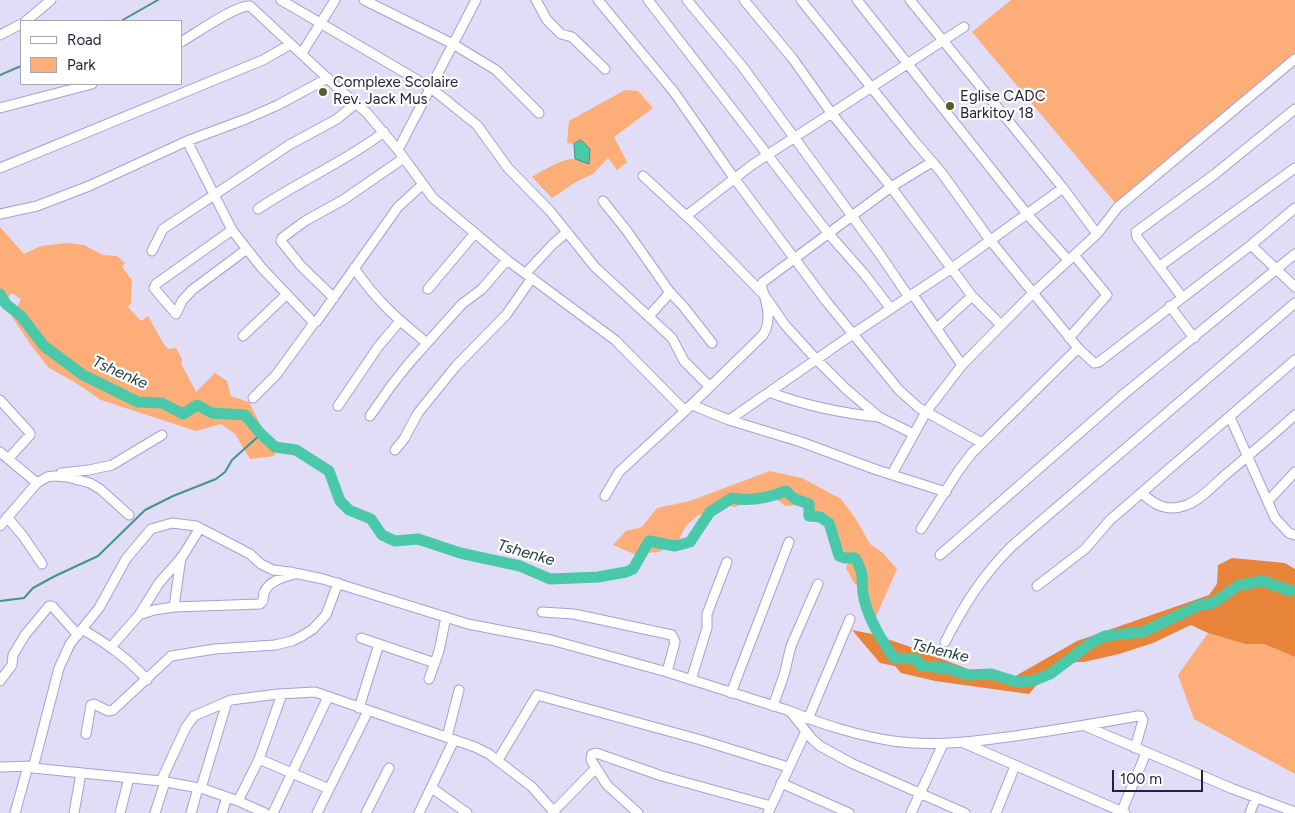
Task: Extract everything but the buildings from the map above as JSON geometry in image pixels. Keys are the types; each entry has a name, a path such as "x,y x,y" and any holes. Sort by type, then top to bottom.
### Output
{"street":[{"path":"27,20 50,0"},
{"path":"281,0 430,88 477,124 508,168 550,211 595,267 672,338 684,361 710,387"},
{"path":"302,53 335,0"},
{"path":"364,0 453,44 496,70 539,113"},
{"path":"398,150 477,0"},
{"path":"536,0 547,20 561,34 572,37 605,69"},
{"path":"598,0 674,92 734,178 826,301 899,390 911,403 982,443"},
{"path":"648,0 828,233 865,275 891,309"},
{"path":"687,0 742,66 793,138 962,365"},
{"path":"744,0 793,59 832,114 892,187 972,296 1001,325"},
{"path":"800,0 942,172 990,240 1068,338 1094,363 1099,362 1251,245 1295,208"},
{"path":"857,0 1028,214 1107,295 1068,338"},
{"path":"910,0 1063,188 1097,234"},
{"path":"182,41 233,10 248,5 356,104 368,112 433,198 507,260 615,340 688,408 801,442 877,470 946,492"},
{"path":"0,35 20,25"},
{"path":"686,216 734,178 964,27"},
{"path":"0,168 263,60 291,44"},
{"path":"892,474 926,412 962,365 1033,293 1097,234 1125,201 1295,59"},
{"path":"0,214 45,203 148,160 187,141 254,115 328,78"},
{"path":"0,108 88,85"},
{"path":"152,251 163,230 289,145 337,119 356,104"},
{"path":"1182,298 1160,266 1136,237 1136,232 1215,174 1295,109"},
{"path":"258,209 289,189 357,152 384,132"},
{"path":"187,141 232,230 261,267 314,323"},
{"path":"334,298 301,266 281,241 282,238 305,221 343,200 404,158"},
{"path":"605,496 619,472 763,335 769,318 761,285 763,282 851,216 932,162"},
{"path":"1160,266 1295,168"},
{"path":"643,176 686,216 765,296 779,318 846,389 879,417 914,434"},
{"path":"254,398 276,375 316,322 398,207 422,185"},
{"path":"729,420 952,268 1063,188"},
{"path":"603,201 627,231 669,291 712,343"},
{"path":"232,230 156,284 154,288 156,292 176,314 182,301 192,290 247,249"},
{"path":"395,450 404,439 418,413 456,366 506,316 529,276 553,244 568,232"},
{"path":"428,289 475,233"},
{"path":"1251,245 1295,287"},
{"path":"940,555 1124,394 1278,270 1295,254"},
{"path":"370,416 391,386 427,343 462,304 482,290 507,260"},
{"path":"354,268 369,290 400,321 427,343"},
{"path":"649,316 667,296 669,291"},
{"path":"243,336 287,294"},
{"path":"936,329 972,296"},
{"path":"945,642 974,591 998,560 1012,546 1295,303"},
{"path":"1170,306 1194,338"},
{"path":"338,406 378,347 400,321"},
{"path":"921,529 972,452 1078,348"},
{"path":"1037,586 1085,549 1110,520 1295,360"},
{"path":"768,392 829,411 879,417"},
{"path":"0,400 30,433 3,457 37,483"},
{"path":"1142,493 1158,506 1177,507 1188,504 1210,489 1295,415"},
{"path":"1230,417 1275,518 1289,533 1295,534"},
{"path":"0,526 37,483 47,477 112,465 162,435"},
{"path":"1268,501 1295,472"},
{"path":"47,477 67,477 90,483 100,489 129,514"},
{"path":"7,517 42,564"},
{"path":"15,813 31,766 59,668 70,644 98,608 126,559 151,529 172,522 200,528 250,554 261,564 273,570 297,573 338,583 468,624 551,640 667,672 790,711 808,719 868,736 893,741 943,744 964,743 1141,716 1143,720 1135,748"},
{"path":"111,647 139,615 159,583 182,557 200,528"},
{"path":"731,693 790,542"},
{"path":"174,607 182,557"},
{"path":"691,680 707,628 707,614 727,562"},
{"path":"139,615 154,610 174,607 260,604 263,602 265,590 271,584 297,573"},
{"path":"86,734 91,705 94,704 108,711 112,710 147,680 171,656 215,649 275,645 292,641 313,629 326,614 338,583"},
{"path":"773,706 784,675 791,646 818,584"},
{"path":"0,681 12,665 13,654 25,635 37,618 50,606 80,632 111,647 136,667 147,680"},
{"path":"542,612 574,614 672,636 675,639 675,644 667,672"},
{"path":"429,679 436,663 446,617"},
{"path":"808,719 850,619"},
{"path":"361,638 436,663"},
{"path":"359,708 380,644"},
{"path":"419,813 432,788 450,739 459,690"},
{"path":"154,813 163,782 186,727 194,716 227,702 282,694 315,692 475,747 498,760 532,787 553,812 596,769"},
{"path":"238,801 259,759 282,694"},
{"path":"498,760 537,695 701,740 788,767"},
{"path":"273,813 328,697"},
{"path":"190,813 200,788 227,702"},
{"path":"316,813 368,711"},
{"path":"790,711 820,746 851,763 961,812"},
{"path":"1085,726 1146,753 1295,812"},
{"path":"638,813 607,785 590,757 592,754 596,753 662,776 769,809 806,731"},
{"path":"964,743 1123,812 1146,753"},
{"path":"911,813 943,744"},
{"path":"259,759 329,789"},
{"path":"0,766 31,766 33,768 163,782 200,788 238,801 255,811 265,813"},
{"path":"996,813 1015,766"},
{"path":"366,813 389,768"},
{"path":"74,813 81,773"},
{"path":"120,813 129,778"},
{"path":"781,783 849,813"},
{"path":"432,788 467,813"},
{"path":"222,813 227,797"},
{"path":"1250,813 1256,798"}],"green space":[{"path":"1011,0 1295,0 1295,54 1116,204 972,32"},
{"path":"625,90 638,91 653,108 614,137 627,162 617,170 608,158 593,174 576,182 552,198 532,177 563,161 575,159 589,163 581,140 574,144 567,143 569,121"},
{"path":"0,227 24,254 41,246 67,243 84,245 103,255 117,256 125,263 122,267 132,280 131,303 128,307 141,321 148,316 168,349 176,348 182,359 181,363 196,392 215,373 227,381 231,396 249,402 262,428 279,443 274,456 250,459 235,434 221,424 196,431 101,400 73,381 49,368 12,317 21,299 12,293 0,305"},
{"path":"770,471 802,478 841,499 856,519 870,544 883,553 897,569 874,621 866,616 868,596 854,583 846,568 850,557 835,542 834,528 814,510 800,505 785,506 774,497 749,500 735,507 724,505 697,516 686,526 677,543 659,552 634,554 613,545 626,531 642,527 657,508 690,501"},
{"path":"1208,633 1245,644 1264,644 1295,657 1295,774 1194,719 1178,675"}],"shaded area":[{"path":"581,140 590,149 589,164 575,159 574,144"},
{"path":"1232,558 1285,563 1295,569 1295,657 1264,644 1245,644 1208,633 1191,625 1153,643 1119,654 1076,662 1040,681 1029,694 935,681 901,673 895,666 880,663 852,630 872,634 908,646 989,677 1012,678 1077,641 1209,595 1217,584 1218,565"}],"waterway":[{"path":"123,20 158,0"},
{"path":"0,75 20,66"},
{"name":"Tshenke","path":"0,294 6,304 21,316 44,346 83,375 138,402 162,403 183,414 197,405 212,413 245,415 275,447 296,450 329,471 340,501 349,510 371,519 382,535 395,541 418,539 460,553 520,566 550,579 598,577 633,569 649,541 675,546 690,542 710,512 732,498 759,499 786,491 795,499 809,504 809,516 820,517 829,523 839,556 855,558 862,574 864,599 869,615 880,637 894,658 915,659 922,666 946,668 968,675 991,674 1017,682 1033,681 1050,674 1091,643 1105,636 1143,632 1200,605 1213,603 1239,585 1263,581 1290,591 1295,590"},
{"path":"0,601 24,598 33,588 98,556 145,510 173,496 216,479 225,472 232,460 261,434"}],"place":[{"name":"Complexe Scolaire Rev. Jack Mus","path":"323,92"},
{"name":"Eglise CADC Barkitoy 18","path":"950,106"}]}
